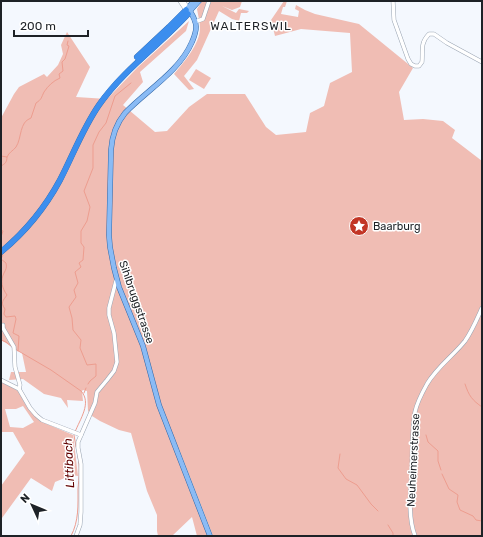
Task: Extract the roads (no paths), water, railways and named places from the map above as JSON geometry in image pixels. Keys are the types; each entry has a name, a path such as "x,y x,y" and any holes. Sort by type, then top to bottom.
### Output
{"highway":[{"path":"1,252 17,236 50,192 81,128 100,98 125,69 188,11"},
{"path":"1,248 17,236"}],"main road":[{"path":"188,11 194,1"},
{"path":"188,11 199,1"},
{"path":"188,11 195,22"},
{"name":"Sihlbruggstrasse","path":"195,22 195,37 183,58 173,70 125,113 113,134 110,150 109,235 112,259 117,279 143,346 159,405 210,536"}],"street":[{"path":"181,1 188,11"},
{"path":"195,22 203,18 209,1"},
{"path":"393,1 394,20 411,64 419,66 422,62 422,43 429,34 434,34 447,43 482,62"},
{"path":"76,536 80,525 81,512 81,464 78,442 95,403 97,392 114,371 117,362 114,333 109,315 117,279"},
{"name":"Neuheimerstrasse","path":"415,536 412,527 410,509 415,412 423,391 434,373 464,341 482,308"},
{"path":"3,325 3,328 14,349 15,367 20,385 19,389"},
{"path":"1,380 19,389 30,408 42,420 81,435"}],"waterway":[{"path":"7,157 16,147 24,123 31,118 36,103 49,86 60,78 59,74 63,71 62,62 65,59 69,46 67,45 68,41"},
{"path":"88,384 96,376 96,364 87,365 80,348 81,340 73,330 69,307 76,297 74,290 78,283 75,272 81,267 79,263 83,260 84,247 81,243 81,231 87,221 90,207 84,191 93,168 93,145 99,132 106,123 115,96 131,83"},
{"path":"1,156 7,157 6,163 1,166"},
{"path":"1,230 3,231 1,237"},
{"path":"2,254 1,259 6,263 6,269 2,282 7,295 2,303 5,309 4,314 6,317 15,316 16,319 13,333 19,336 18,351"},
{"name":"Littibach","path":"1,340 12,347"},
{"name":"Littibach","path":"15,349 51,370 81,391 84,396 85,406 75,432"},
{"path":"465,384 471,397 482,407"},
{"name":"Littibach","path":"84,393 86,388"},
{"name":"Littibach","path":"74,435 76,447"},
{"path":"426,435 428,442 438,451 438,461 441,470"},
{"path":"340,454 338,468 346,479 357,485 378,511"},
{"name":"Littibach","path":"71,536 78,513 78,456"},
{"path":"442,474 449,489 458,495 457,502 460,510 473,516 476,520 482,521"},
{"path":"388,525 393,533 393,536"}],"place":[{"name":"Baarburg","path":"359,226"}],"district":[{"name":"WALTERSWIL","path":"251,26"}]}
